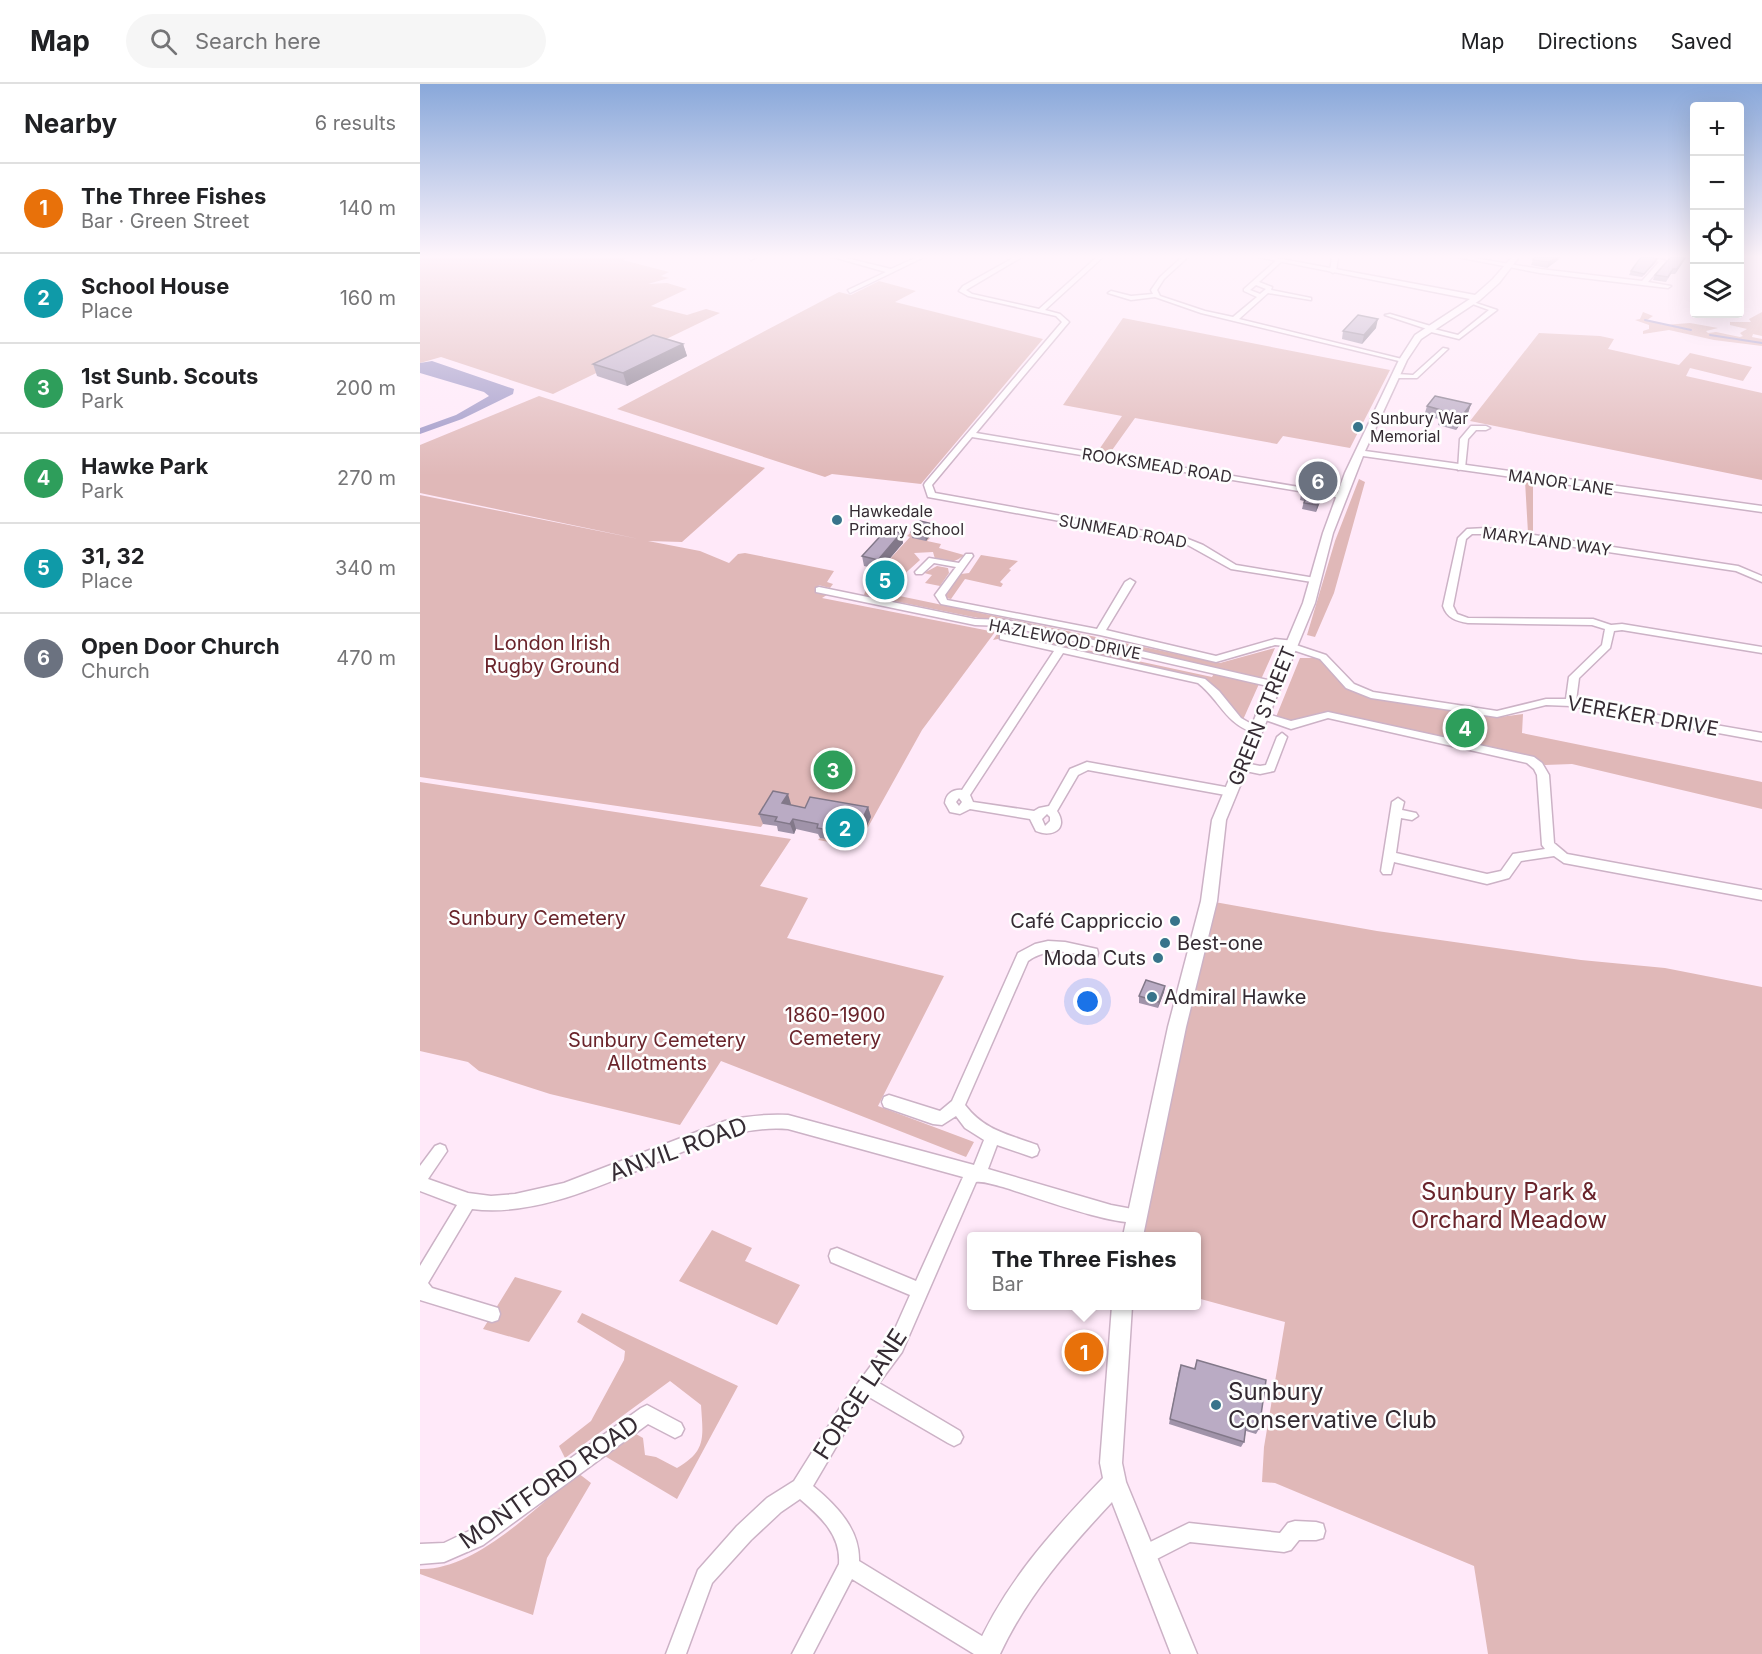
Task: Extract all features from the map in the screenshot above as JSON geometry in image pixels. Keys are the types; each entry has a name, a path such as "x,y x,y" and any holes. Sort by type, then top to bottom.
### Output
{"street":[{"path":"972,435 1059,330"},
{"path":"1277,330 1403,360"},
{"name":"GREEN STREET","path":"1134,1232 1177,1027 1209,901 1219,820 1309,603 1341,496 1403,360 1414,342 1429,330"},
{"path":"1436,330 1459,336 1467,330"},
{"path":"1397,376 1415,377 1445,349"},
{"path":"1461,468 1464,439 1474,428 1486,429"},
{"name":"SUNMEAD ROAD","path":"972,435 928,485 928,491 940,498 1188,542 1198,545 1224,563 1234,567 1315,581"},
{"name":"ROOKSMEAD ROAD","path":"972,435 1341,496"},
{"name":"MANOR LANE","path":"1360,453 1762,509"},
{"name":"MARYLAND WAY","path":"1762,579 1738,569 1498,533 1470,531 1462,538 1448,606 1449,611 1455,616 1472,621 1593,622 1610,628 1622,627 1762,650"},
{"path":"969,556 941,591 941,599 950,604 1100,632 1216,658 1275,642 1291,644"},
{"path":"918,572 932,560 962,566"},
{"path":"1100,632 1130,582"},
{"name":"HAZLEWOOD DRIVE","path":"819,590 975,622 1009,624 1276,685"},
{"path":"1571,703 1574,677 1607,646 1610,628"},
{"path":"1002,637 1201,681 1208,685 1239,723 1255,729"},
{"name":"VEREKER DRIVE","path":"1291,644 1323,657 1350,686 1371,695 1497,714 1546,702 1571,703 1762,737"},
{"path":"1060,649 966,800 1037,816 1051,812 1074,772 1087,766 1103,766 1231,792"},
{"path":"1261,715 1291,725 1328,715 1530,760 1542,771 1548,844 1554,852 1575,862 1762,895"},
{"path":"1240,766 1260,770 1270,768 1282,737"},
{"path":"1387,871 1397,808 1412,816"},
{"path":"1037,816 1036,824 1048,829 1058,821 1051,812"},
{"path":"1389,856 1487,879 1505,875 1517,857 1554,852"},
{"path":"889,1102 942,1118 957,1106 1023,957 1046,946 1058,945 1092,953"},
{"path":"957,1106 970,1123 993,1137 1032,1150"},
{"name":"ANVIL ROAD","path":"420,1184 468,1201 491,1204 515,1202 564,1191 725,1128 747,1122 768,1120 788,1122 975,1174"},
{"name":"FORGE LANE","path":"677,1648 705,1577 744,1533 774,1505 801,1488 847,1412 896,1346 993,1137"},
{"path":"420,1178 440,1151"},
{"path":"975,1174 1036,1189 1112,1213 1137,1216"},
{"path":"468,1201 420,1282 424,1293 430,1296 492,1314"},
{"path":"837,1256 920,1291"},
{"path":"1122,1310 1110,1452 1115,1482 1184,1654"},
{"path":"868,1386 954,1437"},
{"name":"MONTFORD ROAD","path":"420,1554 444,1552 476,1538 647,1414 675,1429"},
{"path":"849,1566 987,1653 1017,1595 1053,1547 1115,1482"},
{"path":"801,1488 837,1521 851,1552 849,1566 802,1654"},
{"path":"1145,1555 1189,1532 1284,1543 1295,1530 1316,1531"}],"green space":[{"path":"420,330 684,330 553,394 441,357 420,363"},
{"path":"766,330 1008,330 1043,339 921,484 832,474 825,477 617,409"},
{"path":"1115,330 1186,330 1390,370 1350,448 1283,436 1277,444 1135,418 1110,453 1098,451 1122,416 1063,405"},
{"path":"1645,330 1667,330 1643,334"},
{"path":"1670,330 1709,330 1706,331 1740,337 1743,336 1740,333 1745,330 1762,330 1762,336 1753,334 1752,337 1762,339 1762,346 1714,340"},
{"path":"1539,333 1600,336 1614,339 1608,349 1679,365 1690,353 1752,367 1743,381 1690,368 1686,376 1762,393 1762,480 1470,421"},
{"name":"London Irish Rugby Ground","path":"539,396 765,468 682,542 648,541 700,551 729,563 738,554 745,553 834,571 827,582 833,584 830,588 818,585 830,593 822,598 995,632 922,730 857,847 818,840 820,838 850,843 777,802 761,827 420,777 420,495 639,539 420,493 420,445"},
{"path":"1359,479 1365,482 1334,593 1315,637 1307,635 1335,541"},
{"path":"1525,481 1533,483 1533,535 1528,533"},
{"path":"910,533 930,538 927,541 941,544 939,548 964,555 957,560 947,561 935,559 933,552 914,553 920,560 900,578 877,573 910,537 907,536"},
{"path":"981,555 1018,561 1000,582 1003,584 1001,587 965,579 951,599 946,598 945,593 961,574 969,573"},
{"path":"937,566 948,568 949,573 940,586 925,583 932,575 924,573"},
{"path":"866,589 1220,663 1275,648 1242,722 1211,684 1202,679 1008,637 993,640 999,631 1212,677 1217,668 1007,621 978,618 864,595"},
{"path":"1300,658 1315,658 1325,662 1348,688 1368,698 1500,717 1523,714 1522,733 1762,782 1762,809 1572,764 1545,765 1520,753 1331,712 1323,712 1299,720 1285,720 1276,717"},
{"path":"420,782 791,839 760,886 808,898 787,938 944,976 878,1106 974,1142 966,1157 721,1061 680,1125 550,1094 479,1071 468,1062 420,1051"},
{"name":"Sunbury Park & Orchard Meadow","path":"1209,901 1377,931 1581,960 1665,968 1762,987 1762,1654 1488,1654 1474,1566 1275,1483 1262,1482 1264,1447 1285,1322 1201,1299 1201,1232 1134,1232 1145,1173"},
{"path":"712,1230 752,1248 745,1261 800,1285 777,1325 679,1281"},
{"path":"515,1277 562,1291 529,1342 483,1329"},
{"path":"582,1313 738,1386 677,1499 603,1455 636,1434 643,1438 645,1455 656,1457 677,1468 694,1455 702,1435 701,1405 670,1381 565,1458 559,1446 591,1421 624,1360 625,1351 577,1322"},
{"path":"578,1473 591,1483 547,1558 533,1615 420,1574 420,1569 441,1567 484,1548 505,1534"}],"shaded area":[{"path":"432,361 514,389 513,394 462,419 420,434 420,428 456,415 489,396 484,392 420,373 420,363"}],"building":[{"path":"1344,330 1368,330 1364,335"},
{"path":"653,335 683,344 623,373 593,364"},
{"path":"1435,396 1471,404 1459,420 1441,416 1444,412 1427,406"},
{"path":"1311,463 1331,466 1327,476 1308,473"},
{"path":"1303,487 1323,491 1317,505 1304,503 1307,495 1301,494"},
{"path":"920,521 933,524 925,535 911,532"},
{"path":"886,530 901,533 878,560 862,556"},
{"path":"773,791 788,794 782,803 805,808 810,797 868,807 861,822 853,820 847,833 817,828 818,824 793,819 790,824 775,821 777,817 759,814"},
{"path":"1146,980 1165,986 1159,1002 1139,996"},
{"name":"Sunbury Conservative Club","path":"1197,1360 1266,1380 1259,1429 1246,1425 1244,1442 1170,1419 1181,1365 1195,1369"}],"waterway":[{"path":"1710,335 1762,343"}],"place":[{"name":"Sunbury War Memorial","path":"1358,427"},
{"name":"Open Door Church","path":"1318,481"},
{"name":"Hawkedale Primary School","path":"837,520"},
{"name":"31, 32","path":"885,580"},
{"name":"Hawke Park","path":"1465,728"},
{"name":"1st Sunb. Scouts","path":"833,770"},
{"name":"School House","path":"845,828"},
{"name":"Café Cappriccio","path":"1175,921"},
{"name":"Best-one","path":"1165,943"},
{"name":"Moda Cuts","path":"1158,958"},
{"name":"Admiral Hawke","path":"1152,997"},
{"name":"The Three Fishes","path":"1084,1352"},
{"name":"Sunbury Conservative Club","path":"1216,1405"}],"park label":[{"name":"Sunbury Cemetery","path":"537,918"},
{"name":"1860-1900 Cemetery","path":"835,1026"},
{"name":"Sunbury Cemetery Allotments","path":"657,1052"}]}
